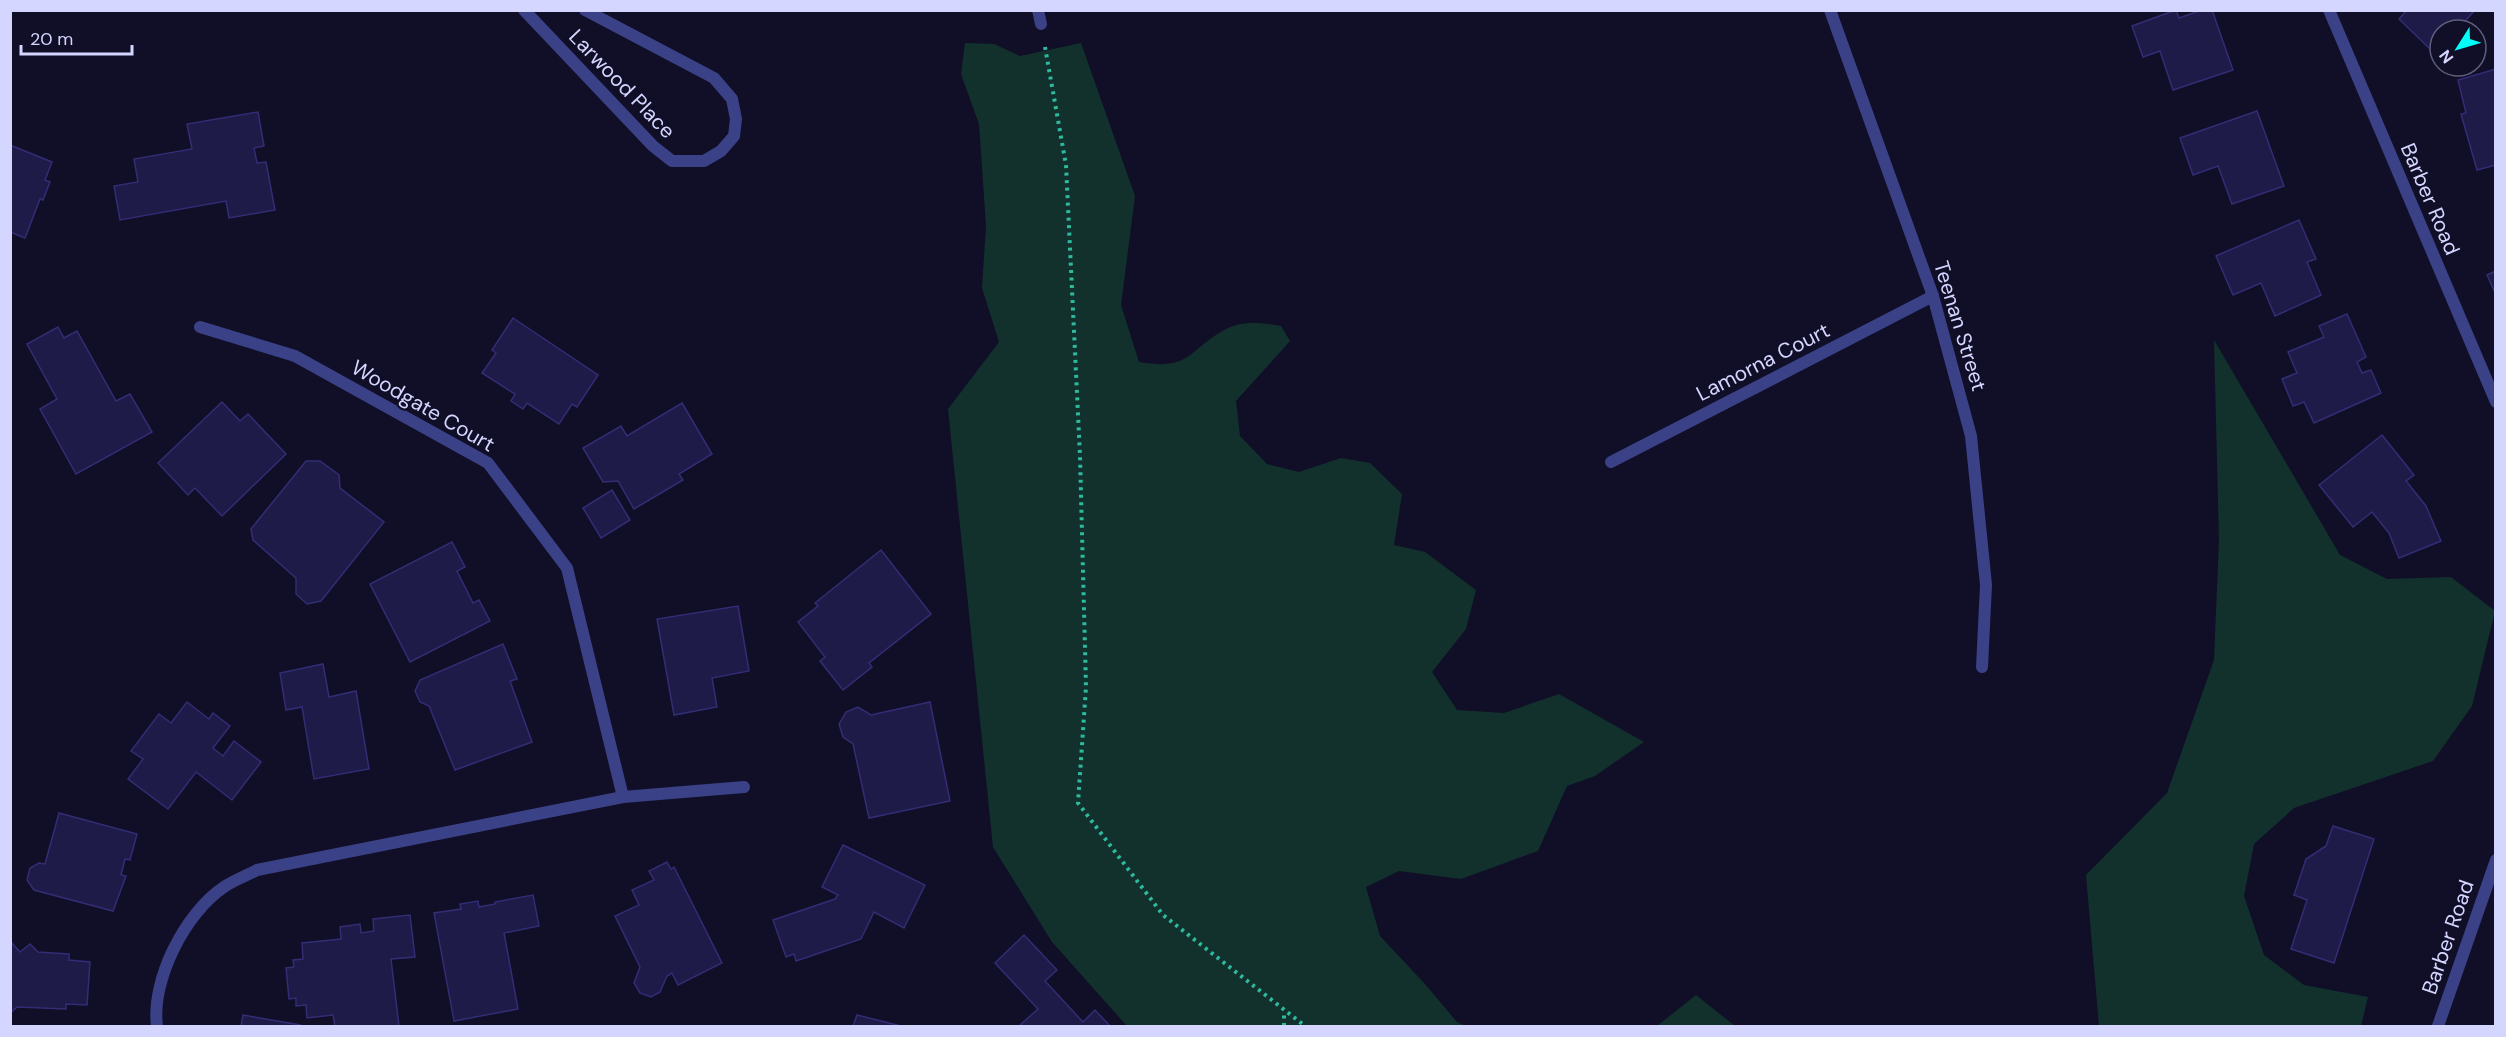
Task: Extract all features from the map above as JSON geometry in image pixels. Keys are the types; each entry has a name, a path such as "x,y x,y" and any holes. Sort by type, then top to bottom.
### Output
{"street":[{"name":"Larwood Place","path":"524,10 653,146 672,161 704,161 721,151 734,136 736,119 732,99 714,78 585,10"},
{"path":"1038,10 1041,24"},
{"name":"Teenan Street","path":"1830,10 1933,296 1971,436 1986,585 1982,667"},
{"name":"Barber Road","path":"2329,10 2496,402"},
{"name":"Lamorna Court","path":"1611,462 1933,296"},
{"name":"Woodgate Court","path":"200,327 295,356 488,463 567,568 623,797"},
{"path":"157,1026 155,1012 168,958 196,913 223,887 257,870 623,797 744,787"},
{"name":"Barber Road","path":"2438,1026 2496,860"}],"path":[{"path":"1047,55 1066,165 1079,444 1086,687 1078,803 1163,915 1305,1026"},
{"path":"1284,1010 1284,1026"}],"green space":[{"path":"965,43 994,44 1020,56 1081,43 1135,196 1121,305 1139,362 1169,364 1180,361 1213,337 1240,324 1260,323 1281,326 1290,341 1236,401 1240,436 1267,464 1299,472 1341,458 1370,463 1402,494 1394,545 1425,552 1476,590 1466,629 1432,672 1457,710 1504,713 1559,694 1644,742 1595,776 1567,786 1538,851 1461,879 1399,871 1366,887 1380,936 1457,1022 1466,1026 1127,1026 1052,942 993,847 948,409 999,342 982,288 986,226 979,124 961,74"},
{"path":"2214,340 2340,555 2387,579 2451,577 2495,611 2472,706 2433,761 2294,808 2254,844 2244,896 2264,955 2304,985 2368,997 2361,1026 2099,1026 2086,875 2167,793 2214,660 2219,541"},
{"path":"1696,995 1735,1026 1657,1026"}],"building":[{"path":"2176,10 2179,18 2202,10 2212,10 2233,70 2173,90 2160,51 2143,57 2132,26"},
{"path":"2407,10 2475,10 2468,18 2428,18 2428,47 2399,19"},
{"path":"2496,69 2496,165 2477,170 2461,114 2466,113 2458,80 2488,78 2488,71"},
{"path":"2257,111 2284,186 2232,204 2218,166 2193,175 2180,138"},
{"path":"258,112 264,146 254,148 257,163 266,162 275,210 229,218 226,201 120,220 114,186 138,182 134,159 192,149 187,124"},
{"path":"10,145 52,162 45,180 50,182 43,200 40,199 25,238 10,232"},
{"path":"2299,220 2316,259 2307,262 2321,295 2275,316 2261,283 2233,295 2216,256"},
{"path":"2496,271 2496,295 2487,275"},
{"path":"2347,314 2366,357 2357,362 2362,373 2371,370 2381,393 2314,423 2304,402 2293,406 2282,379 2297,373 2288,352 2324,337 2319,326"},
{"path":"513,318 598,375 577,407 572,404 559,424 527,403 523,409 511,401 515,394 482,373 496,353 492,350"},
{"path":"58,327 64,338 77,331 116,401 130,394 152,432 76,474 40,409 57,399 27,344"},
{"path":"222,402 240,421 248,414 286,454 222,516 195,488 188,495 158,463"},
{"path":"682,403 712,454 679,474 683,480 634,509 618,481 603,482 583,448 621,426 627,436"},
{"path":"2382,435 2414,475 2406,481 2426,506 2441,541 2399,558 2389,533 2372,512 2353,527 2319,485"},
{"path":"306,461 320,461 339,475 340,488 384,522 321,601 307,604 296,594 296,578 253,540 251,529"},
{"path":"612,490 630,520 601,538 583,508"},
{"path":"452,542 465,567 457,571 473,603 479,600 490,621 410,662 370,584"},
{"path":"881,550 931,614 869,663 872,667 843,690 820,661 825,657 798,622 818,606 815,603"},
{"path":"738,606 749,671 712,678 717,707 674,715 657,619"},
{"path":"503,644 517,679 510,681 532,742 455,770 429,706 420,702 415,691 420,680"},
{"path":"323,664 329,697 356,691 369,769 314,779 302,707 286,710 280,673"},
{"path":"187,702 209,719 213,713 230,726 213,748 223,756 234,741 261,762 232,800 196,772 168,809 128,779 143,759 131,751 159,714 171,723"},
{"path":"930,702 950,801 869,818 853,744 843,737 839,724 846,712 858,707 871,715"},
{"path":"59,813 137,834 130,860 125,859 121,875 126,876 113,911 34,890 27,880 30,868 39,863 45,864"},
{"path":"2333,826 2374,839 2334,963 2291,949 2307,900 2294,895 2306,859 2326,846"},
{"path":"843,845 925,885 904,928 874,912 861,939 796,961 794,954 786,957 773,920 835,899 838,895 822,887"},
{"path":"667,862 671,869 674,867 722,963 678,985 672,973 667,976 660,992 651,997 640,993 634,983 640,967 615,916 639,905 632,890 654,880 649,871"},
{"path":"533,895 539,926 504,933 518,1009 454,1021 434,913 461,909 460,904 478,901 479,907"},
{"path":"410,915 415,957 391,959 399,1026 335,1026 333,1015 307,1018 306,1005 296,1006 296,998 289,999 286,968 294,967 293,960 303,959 302,943 341,939 340,927 360,924 361,933 374,931 373,919"},
{"path":"1024,935 1057,970 1045,981 1083,1022 1095,1010 1110,1026 1019,1026 1038,1009 995,963"},
{"path":"10,941 20,952 30,944 38,952 69,954 69,960 90,962 87,1005 66,1004 66,1009 17,1007 10,1013"},
{"path":"243,1015 300,1025 300,1026 241,1026"},
{"path":"857,1015 901,1026 853,1026"}]}
